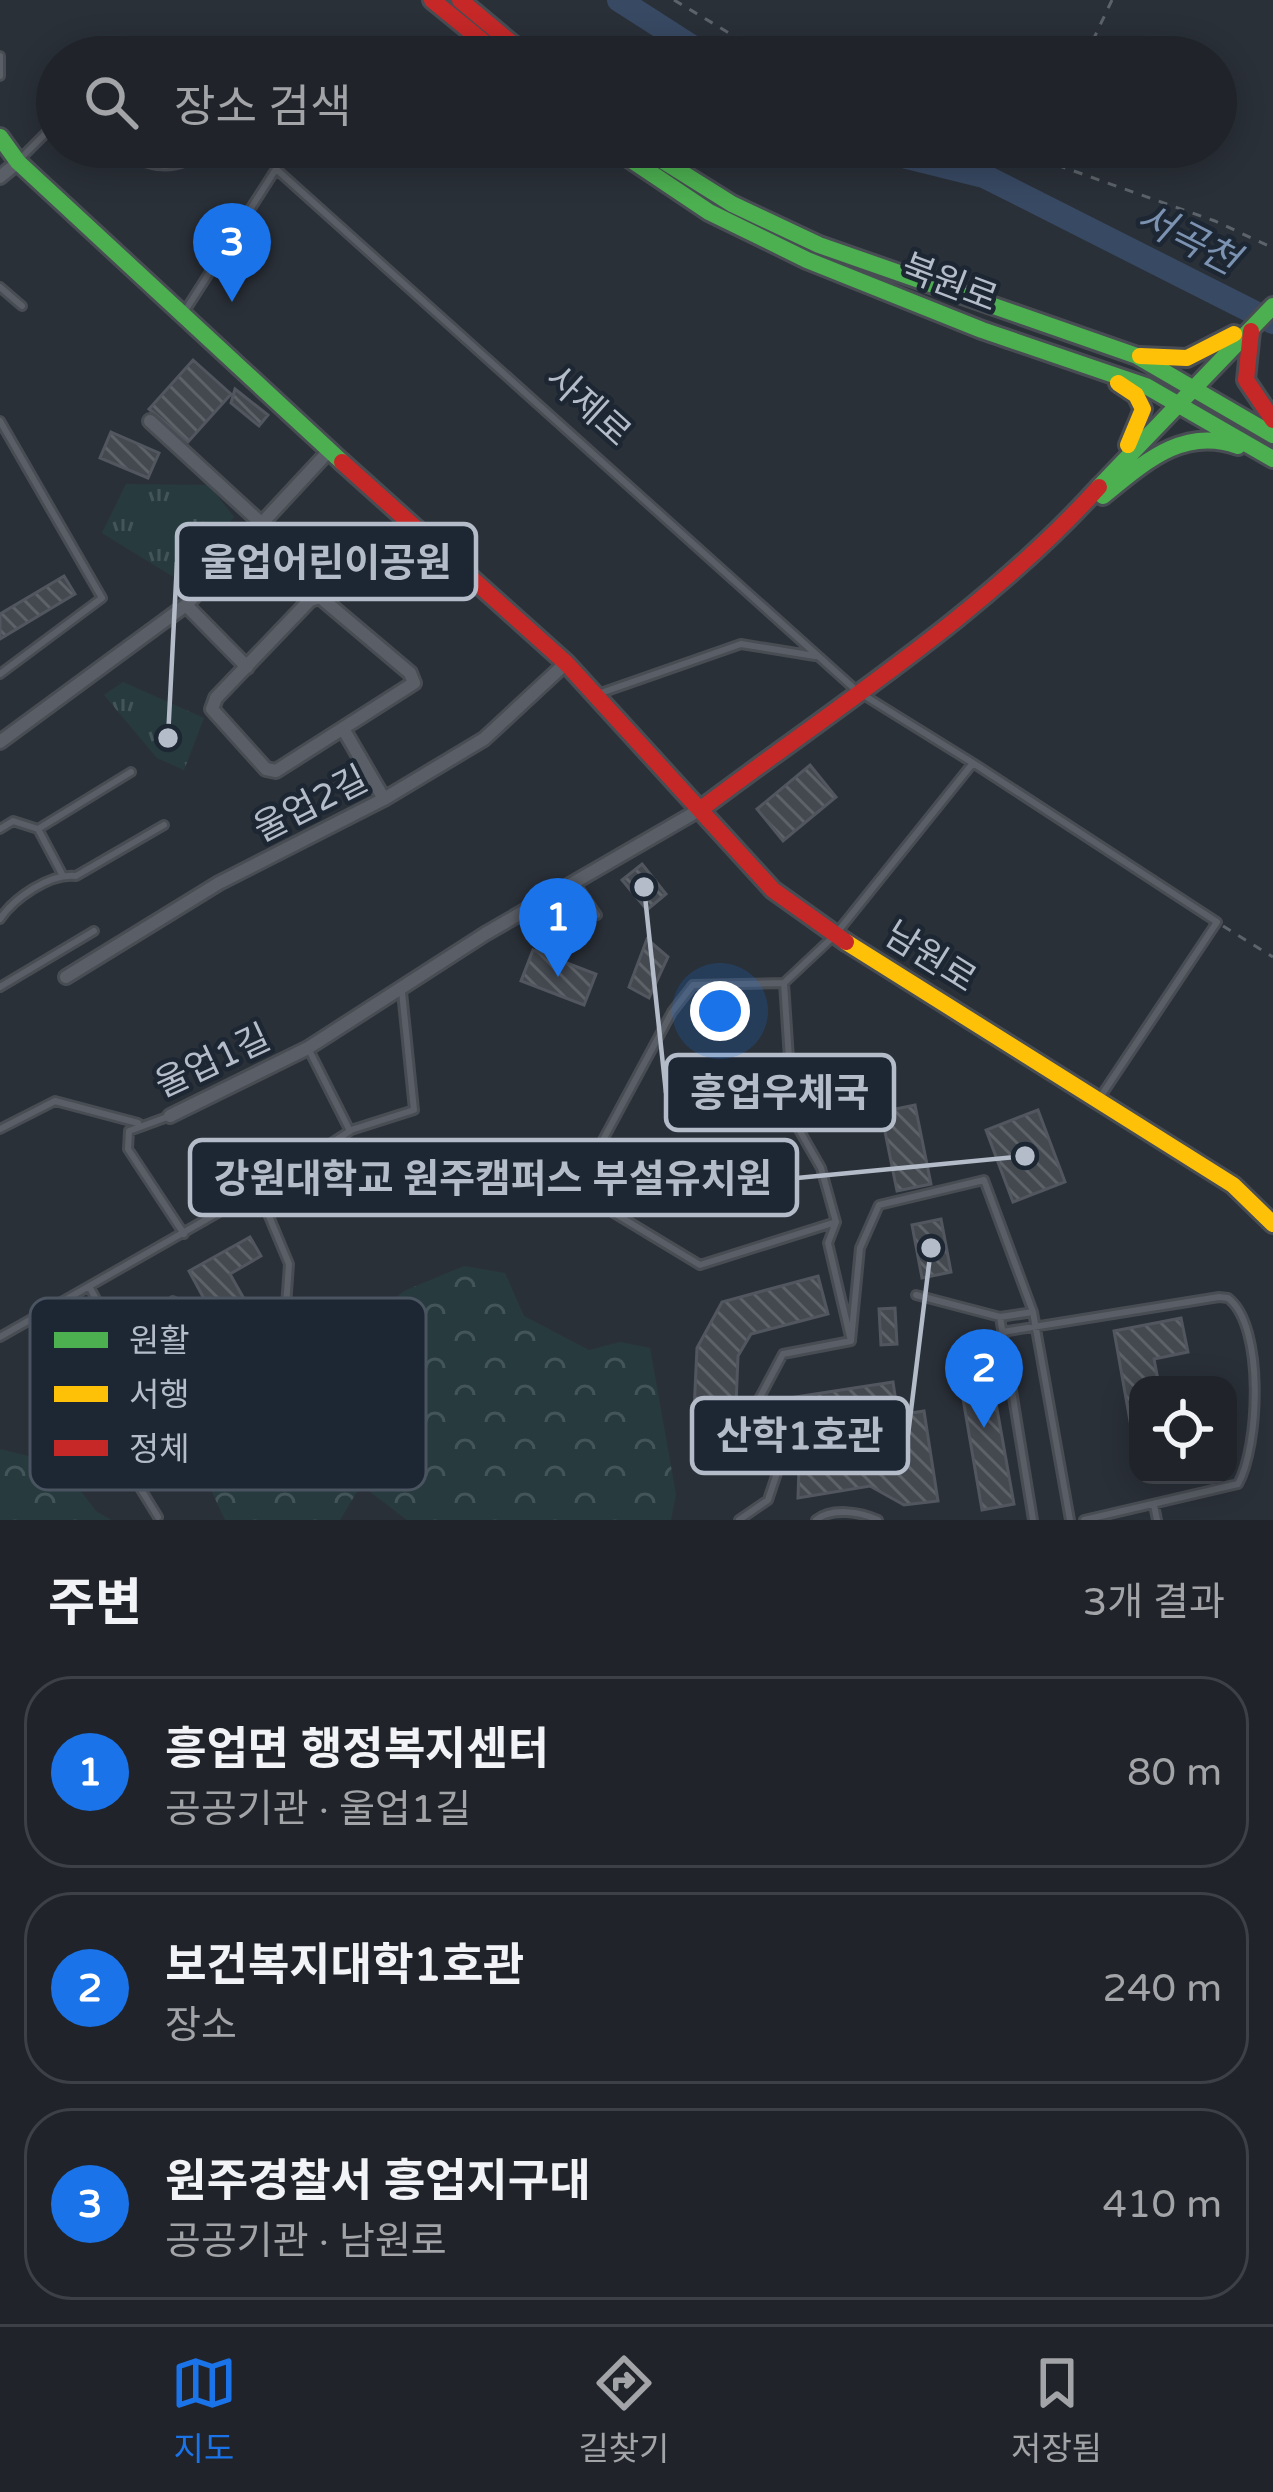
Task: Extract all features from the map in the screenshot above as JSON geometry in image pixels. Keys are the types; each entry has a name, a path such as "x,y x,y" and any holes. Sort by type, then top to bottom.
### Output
{"street":[{"path":"432,0 476,36"},
{"path":"460,0 503,36"},
{"name":"남원로","path":"0,137 18,161 181,317 566,662 773,890 835,935 1233,1185 1273,1224"},
{"name":"남원로","path":"0,152 18,161"},
{"path":"0,177 18,161"},
{"name":"북원로","path":"644,168 710,212 807,260 1176,402 1273,462"},
{"name":"북원로","path":"675,168 732,204 819,245 1137,356 1273,435"},
{"path":"1064,526 1176,402 1273,307"},
{"path":"1137,356 1198,355 1252,328"},
{"path":"1252,328 1245,380 1252,401 1273,420"},
{"path":"1054,355 1124,386 1143,410 1135,436 1064,526"},
{"path":"150,421 261,523"},
{"path":"700,809 975,602 1162,451 1190,438 1226,440 1273,462"},
{"path":"0,742 186,605 329,451"},
{"path":"327,599 410,673 414,683 345,732 276,771 259,766 212,709 310,600 327,599"},
{"path":"186,605 247,667"},
{"name":"울업2길","path":"66,976 219,883 384,800 484,740 566,662"},
{"path":"345,732 384,800"},
{"name":"울업1길","path":"170,1116 308,1048 700,809"}],"lane":[{"path":"0,56 0,76"},
{"path":"18,161 36,143"},
{"name":"사제로","path":"181,317 276,170 856,691 1217,922"},
{"path":"0,287 22,306"},
{"path":"0,421 102,598 0,674"},
{"path":"596,695 741,644 819,657"},
{"path":"836,1222 700,1265 576,1190 672,1012 693,985 784,983 835,935 973,763"},
{"path":"38,830 131,772"},
{"path":"0,829 13,821 38,830 62,874"},
{"path":"0,914 62,874 76,876 164,825"},
{"path":"576,884 597,915"},
{"path":"1098,1101 1217,922"},
{"path":"0,987 94,931"},
{"path":"784,983 793,1119 821,1168 836,1222 828,1244 851,1341"},
{"path":"72,1298 350,1131 414,1110 402,988"},
{"name":"울업1길","path":"308,1048 350,1131"},
{"name":"울업1길","path":"0,1130 55,1102 142,1124"},
{"name":"울업1길","path":"170,1116 130,1130 128,1149 184,1234"},
{"path":"851,1341 860,1248 879,1205 984,1180 1033,1312 1070,1520"},
{"path":"258,1190 287,1250 285,1298"},
{"path":"90,1288 95,1298"},
{"path":"916,1294 1000,1317 1033,1312"},
{"path":"1002,1332 1200,1299 1228,1298 1236,1304 1258,1410 1245,1472 1232,1489 1084,1520"},
{"path":"1000,1317 1034,1520"},
{"path":"0,1337 30,1321"},
{"path":"739,1520 768,1500 780,1464 757,1452 759,1399 782,1354 851,1341"},
{"path":"141,1490 158,1517"},
{"path":"1154,1505 1157,1520"},
{"path":"816,1520 824,1514 862,1513 878,1520"}],"path":[{"path":"674,0 734,36"},
{"path":"1095,36 1112,0"},
{"path":"1063,168 1273,248"},
{"path":"1217,922 1273,957"}],"green space":[{"path":"126,484 209,485 234,517 180,581 102,533"},
{"path":"123,682 204,718 184,770 157,758 104,695"},
{"path":"464,1266 505,1273 524,1316 589,1350 620,1342 650,1348 676,1494 671,1520 407,1520 368,1490 426,1490 426,1298 395,1298"},
{"path":"0,1449 30,1456 30,1490 80,1490 96,1511 111,1520 0,1520"},
{"path":"211,1490 358,1490 340,1520 225,1520"}],"building":[{"path":"193,360 231,394 188,442 149,409"},
{"path":"235,389 268,415 259,426 231,403"},
{"path":"111,432 159,453 148,478 100,458"},
{"path":"64,576 75,594 0,639 0,614"},
{"path":"810,765 836,797 783,841 757,809"},
{"path":"642,864 666,894 647,910 622,880"},
{"path":"647,939 668,957 649,998 629,987"},
{"path":"533,950 596,974 584,1005 521,981"},
{"path":"915,1105 931,1184 897,1191 881,1112"},
{"path":"1038,1110 1065,1182 1013,1202 986,1130"},
{"path":"941,1219 951,1272 922,1278 912,1225"},
{"path":"250,1237 261,1256 230,1274 244,1298 204,1298 189,1271"},
{"path":"818,1276 828,1314 751,1334 738,1356 734,1455 692,1454 697,1348 722,1302"},
{"path":"895,1308 897,1344 881,1345 879,1309"},
{"path":"1181,1318 1188,1352 1154,1359 1157,1376 1129,1376 1129,1415 1114,1331"},
{"path":"986,1347 1014,1504 982,1510 955,1352"},
{"path":"893,1382 898,1415 924,1411 938,1501 904,1505 870,1486 798,1498 799,1466 789,1398"}],"waterway":[{"name":"서곡천","path":"619,0 675,36"},
{"name":"서곡천","path":"952,168 984,176 1273,322"}],"traffic: fast":[{"path":"0,137 18,162 342,462"},
{"path":"643,168 709,212 807,260 982,330 1146,386 1273,459"},
{"path":"675,168 732,204 819,245 1137,356 1273,435"},
{"path":"1099,487 1273,306"},
{"path":"1103,496 1149,460 1182,444 1218,441 1238,446"}],"traffic: slow":[{"path":"1140,356 1187,358 1234,334"},
{"path":"1118,383 1136,395 1143,409 1128,445"},
{"path":"846,942 1233,1185 1273,1224"}],"traffic: jam":[{"path":"432,0 476,36"},
{"path":"460,0 503,36"},
{"path":"1251,331 1246,380 1273,420"},
{"path":"342,462 566,663 773,890 846,942"},
{"path":"701,809 959,617 1055,533 1099,487"}],"place":[{"name":"원주경찰서 흥업지구대","path":"232,302"},
{"name":"울업어린이공원","path":"168,738"},
{"name":"흥업우체국","path":"644,887"},
{"name":"흥업면 행정복지센터","path":"558,977"},
{"name":"강원대학교 원주캠퍼스 부설유치원","path":"1025,1156"},
{"name":"산학1호관","path":"931,1248"},
{"name":"보건복지대학1호관","path":"984,1428"}]}
